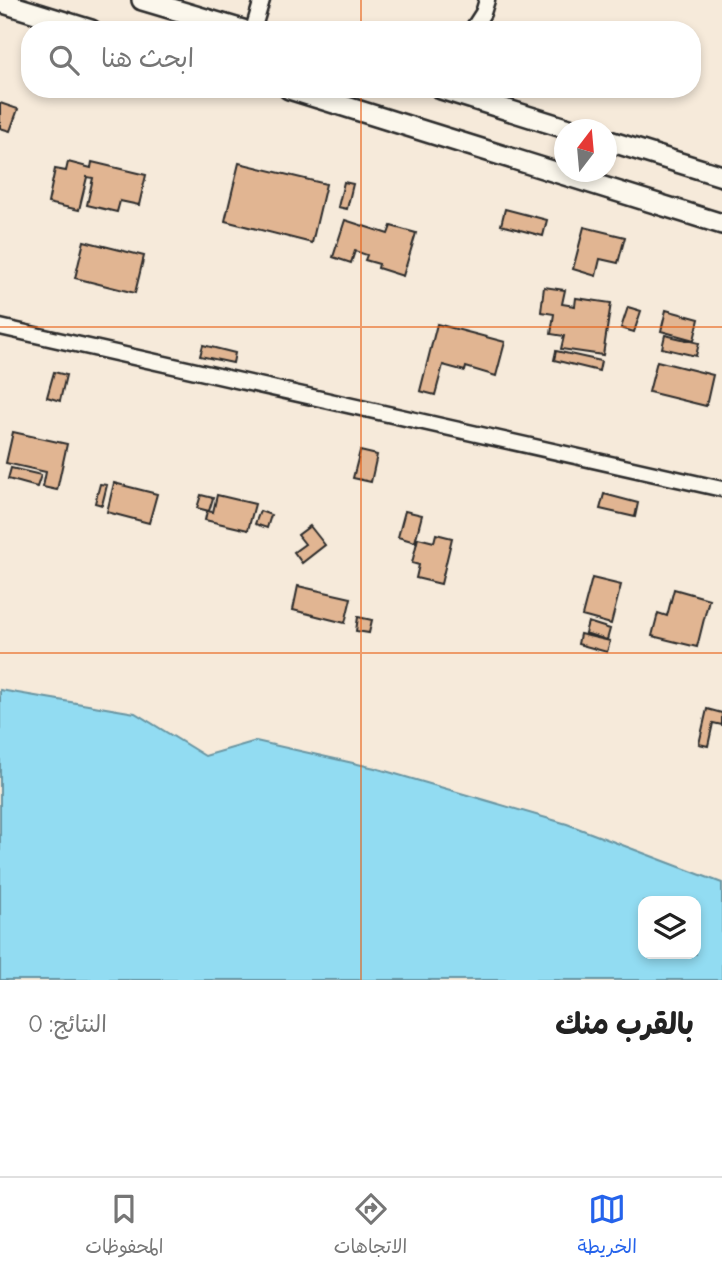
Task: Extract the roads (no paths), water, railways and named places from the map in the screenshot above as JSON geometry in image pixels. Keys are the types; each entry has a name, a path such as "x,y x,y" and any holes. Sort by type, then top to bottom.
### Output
{"main road":[{"path":"142,0 213,21"},
{"path":"0,2 62,21"},
{"path":"318,98 722,224"},
{"path":"470,98 554,124"},
{"path":"617,143 722,176"}],"street":[{"path":"256,21 262,0"},
{"path":"478,21 487,0"},
{"path":"0,327 722,489"}],"water":[{"path":"0,690 135,713 205,756 256,741 375,768 567,824 722,883 722,980 0,980"}]}
